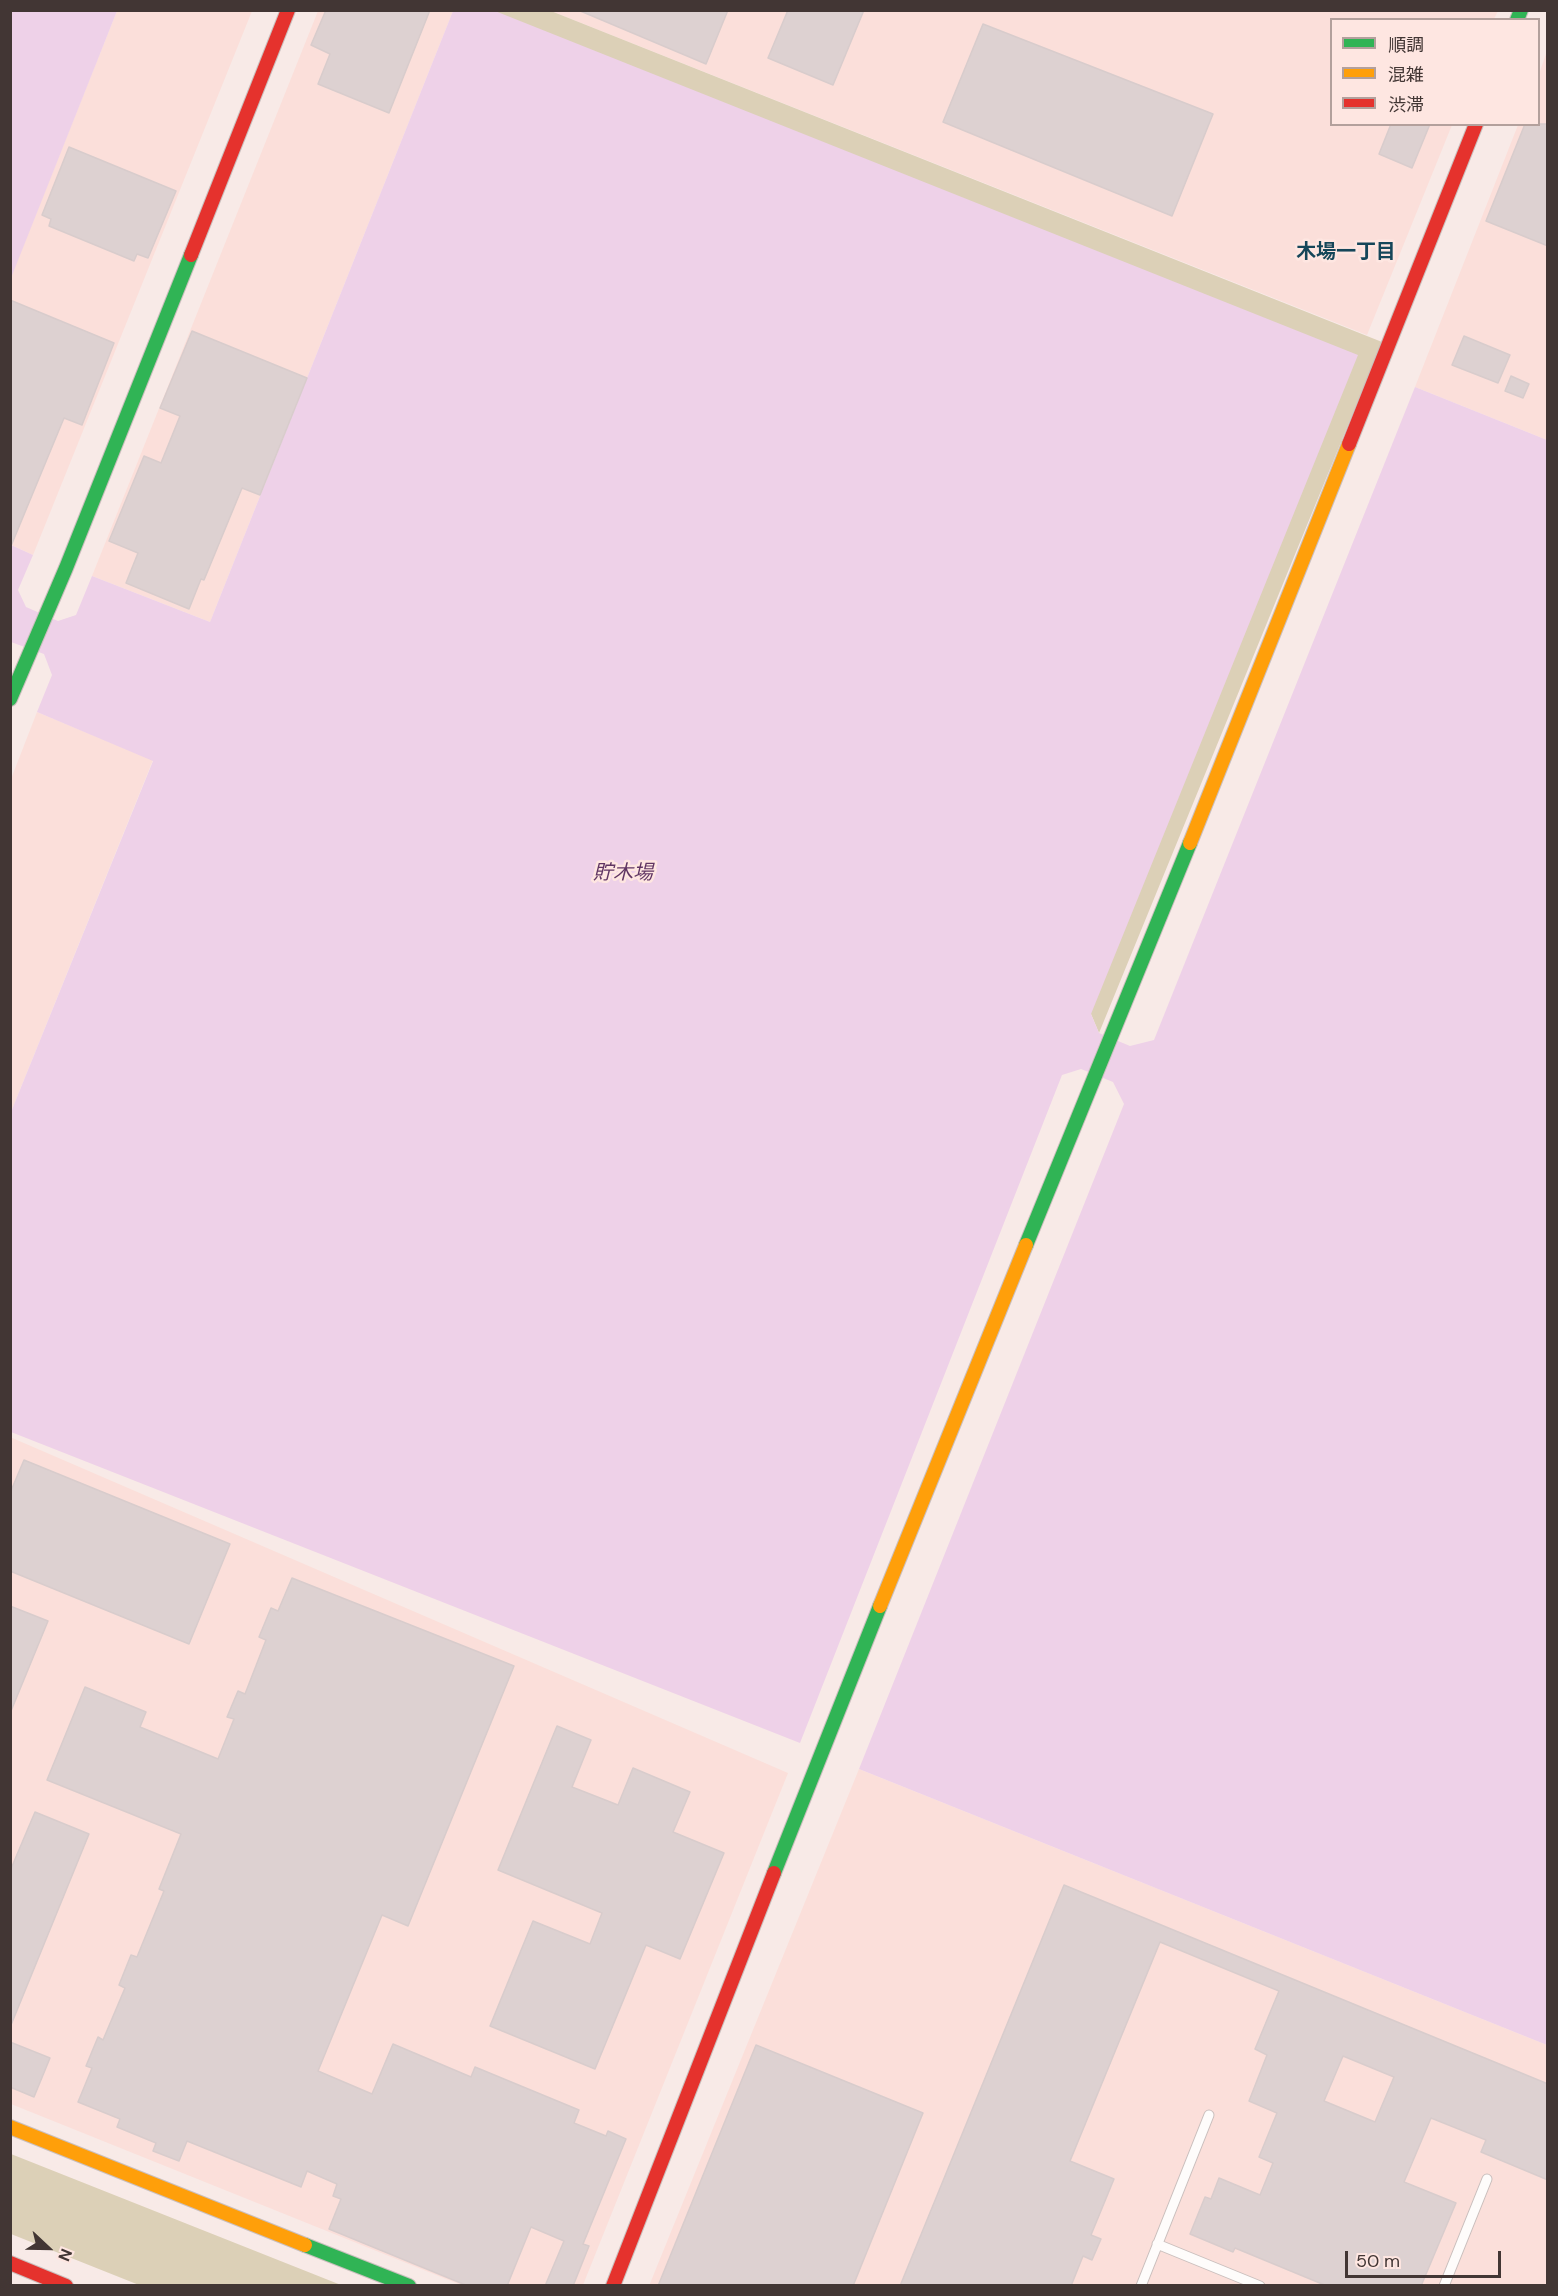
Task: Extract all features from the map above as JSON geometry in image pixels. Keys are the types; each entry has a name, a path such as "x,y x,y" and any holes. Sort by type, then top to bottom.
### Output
{"main road":[{"path":"10,699 66,568 288,10"},
{"path":"613,2286 819,1758 1064,1150 1134,984 1475,126"},
{"path":"10,2127 409,2286"},
{"path":"10,2263 66,2286"}],"lane":[{"path":"1141,2286 1209,2115"},
{"path":"1444,2286 1487,2179"},
{"path":"1157,2244 1260,2286"}],"shaded area":[{"path":"117,11 252,11 33,555 11,545 10,278"},
{"path":"318,11 453,11 210,622 92,576"},
{"path":"495,11 551,11 1382,342 1099,1033 1091,1014"},
{"path":"551,11 1498,11 1494,18 1330,18 1330,126 1452,126 1367,335"},
{"path":"1547,51 1547,440 1415,387 1518,126 1540,126 1540,71"},
{"path":"37,712 153,760 11,1112 11,779"},
{"path":"10,1437 788,1773 583,2285 461,2285 11,2104"},
{"path":"859,1769 1547,2045 1547,2285 649,2286"},
{"path":"10,2154 341,2285 139,2285 11,2234"}],"water":[{"path":"10,11 117,11 11,278"},
{"name":"貯木場","path":"453,11 495,11 1358,355 1091,1014 1099,1033 1130,1046 1154,1040 1415,387 1547,440 1547,2045 859,1769 1124,1104 1113,1082 1081,1069 1062,1075 800,1743 11,1432 11,1112 153,761 37,712 52,675 44,654 11,642 11,545 33,555 18,590 26,607 58,621 76,615 92,576 210,622"}],"building":[{"path":"326,10 430,10 389,113 318,84 330,54 311,45"},
{"path":"578,10 728,10 706,64"},
{"path":"788,10 864,10 833,85 768,58"},
{"path":"983,24 1213,114 1172,216 943,122"},
{"path":"1548,124 1548,246 1486,221 1524,126"},
{"path":"1390,126 1429,126 1412,168 1379,154"},
{"path":"69,147 176,191 148,258 137,254 134,261 49,226 51,219 42,215"},
{"path":"10,300 114,343 82,425 64,418 11,546"},
{"path":"192,331 307,378 260,495 242,488 204,580 201,579 189,609 126,583 138,553 109,541 144,456 161,463 180,416 160,408"},
{"path":"1464,336 1510,355 1498,383 1452,365"},
{"path":"1511,376 1529,384 1523,398 1505,391"},
{"path":"24,1460 230,1544 189,1644 10,1571 10,1493"},
{"path":"292,1578 514,1666 408,1926 382,1915 318,2071 372,2094 393,2044 471,2077 475,2067 579,2110 574,2123 606,2136 608,2131 626,2139 583,2244 589,2246 573,2286 545,2286 564,2241 531,2227 507,2286 468,2286 329,2229 341,2199 333,2196 337,2184 307,2171 301,2187 187,2141 179,2161 153,2151 156,2143 117,2127 120,2119 78,2102 92,2068 86,2066 98,2037 103,2040 125,1988 119,1985 131,1955 137,1957 164,1891 159,1889 181,1834 47,1780 85,1687 146,1712 140,1727 218,1759 234,1719 227,1717 238,1691 245,1694 266,1640 259,1637 271,1608 278,1611"},
{"path":"10,1606 48,1621 11,1711 10,1711"},
{"path":"557,1726 591,1740 572,1787 618,1805 633,1768 690,1792 673,1832 724,1853 680,1959 646,1945 595,2069 490,2026 533,1921 590,1944 602,1913 498,1870"},
{"path":"35,1812 89,1834 11,2025 10,1871"},
{"path":"1064,1885 1548,2084 1548,2180 1481,2152 1486,2140 1431,2118 1404,2182 1456,2203 1421,2286 1327,2286 1235,2248 1233,2252 1190,2234 1205,2197 1211,2199 1219,2178 1260,2195 1273,2163 1259,2157 1277,2113 1249,2101 1267,2055 1255,2049 1279,1991 1160,1942 1070,2161 1114,2179 1091,2235 1101,2239 1092,2260 1083,2256 1071,2286 900,2286","holes":["1343,2056 1394,2077 1375,2122 1324,2101"]},
{"path":"10,2042 50,2058 34,2097 10,2087"},
{"path":"756,2045 923,2113 853,2286 658,2286"}],"traffic: fast":[{"path":"1518,18 1521,10"},
{"path":"10,699 66,568 191,255"},
{"path":"1026,1245 1190,843"},
{"path":"774,1873 880,1606"},
{"path":"305,2245 409,2286"}],"traffic: slow":[{"path":"1190,843 1349,444"},
{"path":"880,1606 1026,1245"},
{"path":"10,2127 305,2245"}],"traffic: jam":[{"path":"191,255 288,10"},
{"path":"1349,444 1475,126"},
{"path":"613,2286 774,1873"},
{"path":"10,2263 66,2286"}],"district":[{"name":"木場一丁目","path":"1346,253"}]}
